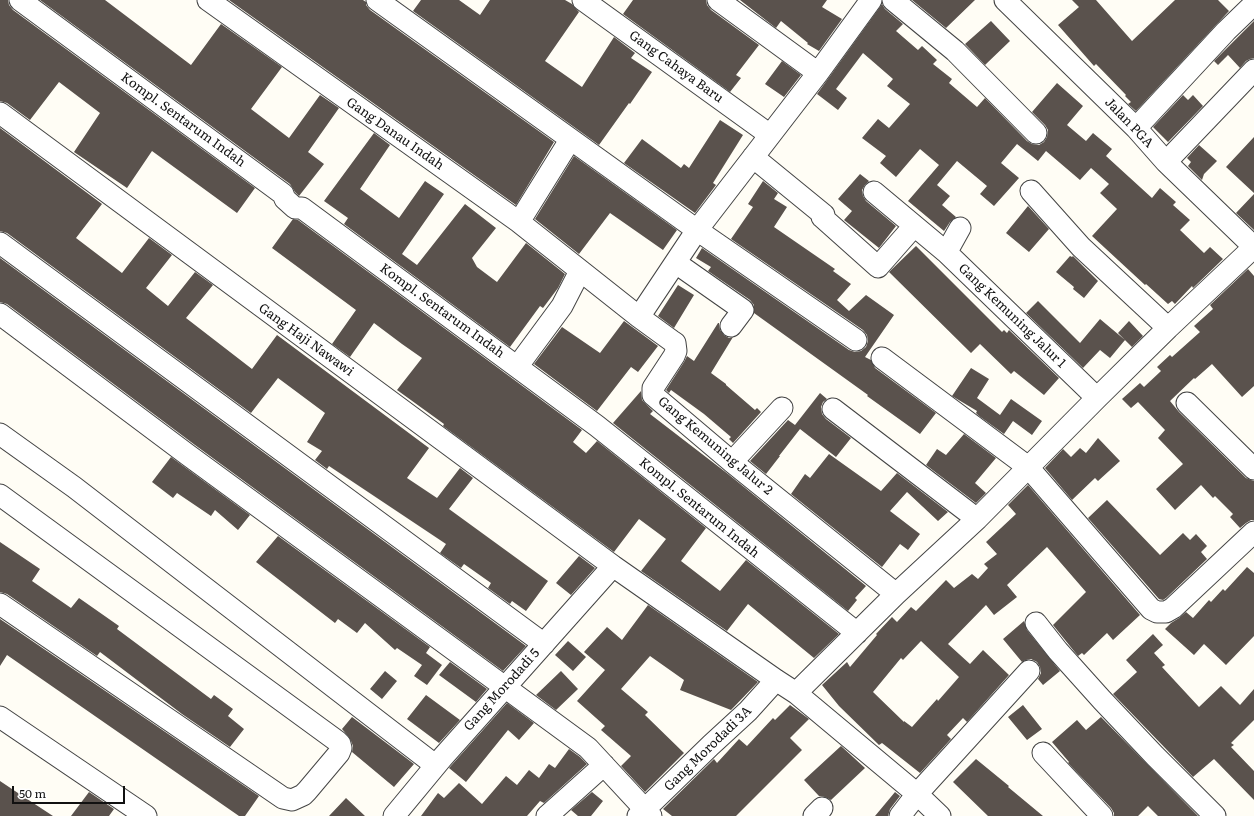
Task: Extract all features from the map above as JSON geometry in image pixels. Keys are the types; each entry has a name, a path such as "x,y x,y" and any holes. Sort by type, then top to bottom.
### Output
{"street":[{"name":"Kompl. Sentarum Indah","path":"20,0 283,194 285,199 295,208 302,208 597,426 857,633"},
{"name":"Gang Danau Indah","path":"208,0 519,222 580,270"},
{"path":"377,0 570,140 856,340"},
{"name":"Gang Cahaya Baru","path":"583,0 770,135"},
{"path":"718,0 818,73"},
{"path":"639,317 697,230 818,73 871,0"},
{"path":"893,0 955,51 1036,133"},
{"name":"Jalan PGA","path":"1005,0 1136,128 1166,162 1254,247"},
{"path":"1136,128 1226,30 1244,5"},
{"path":"1166,162 1254,70"},
{"name":"Gang Haji Nawawi","path":"0,113 613,566 796,693 917,794 940,816"},
{"path":"519,222 570,140"},
{"path":"753,157 824,215 822,217 878,266 914,226"},
{"path":"1030,191 1081,247 1168,328"},
{"path":"874,192 947,253"},
{"name":"Gang Kemuning Jalur 1","path":"960,228 947,253 1097,398"},
{"path":"0,243 544,644"},
{"path":"796,693 896,594 977,518 1168,328 1254,247"},
{"path":"676,263 743,310 731,326"},
{"path":"517,367 562,306 580,270"},
{"name":"Gang Kemuning Jalur 2","path":"580,270 672,341 676,346 674,356 653,388 653,395 732,462 896,594"},
{"path":"0,314 188,455 588,748 645,814"},
{"path":"882,358 1028,467 1151,609 1159,613 1166,612 1173,608 1254,532"},
{"path":"1187,403 1254,469"},
{"path":"732,462 782,408"},
{"path":"833,409 977,518"},
{"path":"0,434 74,487 435,765"},
{"path":"0,495 337,741 341,748 339,753 303,795 292,800 283,798 0,604"},
{"name":"Gang Morodadi 5","path":"394,816 435,765 613,566"},
{"path":"1036,623 1058,651 1102,700 1215,816"},
{"path":"900,816 917,794 1029,671"},
{"name":"Gang Morodadi 3A","path":"645,814 711,745 748,711 776,680"},
{"path":"0,717 146,816"},
{"path":"1043,752 1102,816"},
{"path":"547,816 604,765"}],"building":[{"path":"0,0 8,0 9,5 13,10 255,188 237,213 152,151 127,188 74,152 100,113 59,82 30,120 7,103 0,101"},
{"path":"40,0 105,0 191,65 221,24 282,67 251,109 289,138 320,95 339,108 308,152 324,164 299,196 290,184"},
{"path":"229,0 363,0 366,2 366,5 370,10 554,142 516,205"},
{"path":"421,0 459,0 480,15 490,0 565,0 572,4 579,12 545,61 582,87 614,37 635,53 631,58 652,72 599,145 413,11"},
{"path":"633,0 706,0 707,5 711,10 759,45 736,75 741,78 730,92 623,14"},
{"path":"740,0 827,0 822,7 842,19 819,51 807,44 808,43 781,21 776,28"},
{"path":"912,0 975,0 946,28"},
{"path":"1072,0 1096,0 1132,41 1175,0 1218,0 1229,11 1136,111 1128,104 1131,102 1125,96 1126,95 1096,64 1094,66 1058,25 1079,7"},
{"path":"882,4 885,9 903,24 896,31 918,50 922,46 937,60 933,64 952,79 949,83 977,107 985,98 1027,141 1032,144 1039,145 1044,142 1047,137 1048,130 1032,112 1057,83 1083,106 1067,125 1086,141 1093,133 1112,149 1106,156 1152,198 1160,188 1176,202 1173,205 1190,220 1180,230 1204,253 1210,247 1223,259 1193,288 1192,286 1175,304 1172,301 1168,304 1092,236 1117,209 1100,193 1109,184 1091,168 1080,180 1046,151 1038,161 1017,144 1001,163 1019,178 994,206 980,194 987,186 957,161 937,185 950,196 942,205 956,217 950,222 944,231 908,201 939,165 920,149 896,177 880,163 886,156 862,138 878,119 889,128 910,104 887,86 893,79 863,53 836,89 847,98 838,110 817,94"},
{"path":"991,21 1010,41 985,65 965,44"},
{"path":"1254,21 1254,58 1246,61 1240,68 1228,55 1218,65 1214,61"},
{"path":"782,61 801,75 784,97 765,84"},
{"path":"1183,95 1188,100 1193,95 1203,106 1168,142 1153,127"},
{"path":"720,120 743,135 713,183 716,185 695,213 624,163 642,139 681,168 684,164 689,168"},
{"path":"0,128 102,204 76,238 122,273 149,238 172,255 146,288 168,306 195,272 213,285 186,318 252,369 277,335 429,448 407,478 437,498 460,468 473,478 449,509 548,581 526,611 512,601 510,604 488,588 491,583 464,564 461,568 440,553 446,544 329,466 327,469 315,460 322,451 307,442 325,413 278,378 251,413 7,233 0,231"},
{"path":"374,133 390,145 360,189 399,218 425,181 444,194 402,254 417,265 465,204 496,228 472,258 477,267 497,282 526,243 565,274 558,288 543,308 540,306 510,347 344,224 348,218 324,201"},
{"path":"1254,137 1254,193 1226,167"},
{"path":"1199,145 1217,161 1204,174 1202,180 1188,166 1191,162 1187,158"},
{"path":"574,156 677,230 663,250 610,213 579,254 535,219"},
{"path":"860,174 869,181 862,190 866,201 896,226 879,248 844,220 852,211 838,199"},
{"path":"763,181 778,193 774,199 787,207 774,227 835,269 833,271 851,284 837,300 849,311 866,295 894,315 865,357 871,360 875,368 936,413 920,434 754,313 754,305 750,300 708,271 711,267 696,258 702,248 849,350 855,352 861,351 866,347 868,341 867,335 863,330 731,239 753,207 748,204"},
{"path":"1254,194 1254,230 1236,213"},
{"path":"1028,206 1049,229 1029,252 1006,233"},
{"path":"293,219 298,220 582,430 573,442 586,453 597,441 706,528 681,561 720,591 746,560 839,634 814,658 748,604 727,631 641,571 666,539 639,519 614,552 443,426 444,424 397,390 422,358 374,323 350,357 332,344 356,310 272,248"},
{"path":"916,246 1002,332 1004,330 1007,333 1009,330 1059,378 1044,395 1014,371 1011,374 980,344 971,353 889,272"},
{"path":"1070,256 1073,256 1098,281 1084,298 1073,289 1074,287 1056,272"},
{"path":"0,258 526,646 503,671 195,445 7,304 0,302"},
{"path":"1248,269 1254,276 1254,386 1242,397 1212,364 1195,379 1194,378 1170,401 1179,412 1246,478 1254,481 1254,520 1251,520 1240,528 1230,517 1233,514 1215,496 1213,498 1201,485 1175,510 1156,489 1183,464 1158,438 1165,430 1138,402 1131,408 1122,399 1140,383 1144,387 1161,371 1157,367 1170,355 1172,357 1200,332 1194,326 1213,309 1210,305"},
{"path":"678,285 694,295 674,328 658,316"},
{"path":"1038,301 1080,343 1100,319 1125,340 1110,358 1100,350 1083,368 1026,313"},
{"path":"624,321 658,346 638,372 631,367 597,411 534,364 562,327 600,353"},
{"path":"1129,321 1143,336 1132,347 1118,333"},
{"path":"718,323 720,330 724,335 729,338 733,337 711,373 726,384 755,410 757,408 761,412 733,443 729,439 731,437 704,414 671,390 669,393 666,390 687,356 694,361"},
{"path":"971,368 989,379 977,398 1000,415 1011,399 1042,421 1032,435 1013,421 1004,434 979,416 976,413 977,411 952,396"},
{"path":"641,391 642,400 653,411 650,414 728,474 866,586 855,598 857,600 848,611 613,423"},
{"path":"820,393 827,399 823,402 821,407 822,414 826,419 851,438 836,457 800,429 766,474 750,461 788,420 795,425"},
{"path":"964,434 996,458 975,483 986,493 976,503 926,465 937,449 946,455"},
{"path":"1098,438 1120,461 1098,481 1095,478 1072,500 1045,468 1063,449 1071,457 1080,448 1086,453"},
{"path":"829,454 881,491 897,473 948,512 938,521 907,492 890,511 920,534 908,550 900,544 882,567 791,494 805,474 810,478"},
{"path":"171,457 250,515 238,530 215,510 211,516 177,493 173,498 152,482"},
{"path":"1028,485 1140,615 1113,640 1107,633 1084,655 1082,653 1078,656 1053,625 1086,592 1047,547 1007,585 1017,597 994,615 986,605 948,644 970,664 983,650 1009,675 967,722 963,718 947,735 951,739 920,773 882,743 879,745 839,706 822,685 847,662 850,667 877,635 876,634 892,617 897,622 911,607 916,611 946,580 954,588 972,574 978,579 988,568 984,564 997,554 986,542 1016,514 1008,505","holes":["921,641 959,677 912,727 904,722 873,692 901,658 903,660"]},
{"path":"1107,500 1160,555 1183,533 1190,540 1196,534 1207,546 1201,552 1207,559 1166,598 1163,600 1159,599 1088,518"},
{"path":"278,536 430,647 426,653 442,665 427,685 414,676 422,665 397,648 395,650 365,623 357,633 338,619 335,623 256,562"},
{"path":"0,542 40,569 32,581 71,608 79,598 119,626 117,629 211,699 214,695 233,709 228,716 244,729 230,747 182,714 100,652 97,656 7,594 0,592"},
{"path":"579,556 595,568 571,595 556,583"},
{"path":"1247,567 1254,573 1254,636 1226,665 1204,644 1194,655 1165,629 1186,612 1193,618 1209,600 1211,602 1223,589 1225,591"},
{"path":"648,605 758,682 731,710 680,690 684,680 650,656 621,689 648,712 645,715 684,753 645,792 621,766 631,756 601,730 605,726 577,701 605,670 584,652 607,627 622,640"},
{"path":"0,619 259,796 245,816 239,816 7,655 0,666"},
{"path":"1024,621 1027,630 1060,671 1043,685 1038,679 1041,673 1037,662 1031,659 1022,662 1003,639"},
{"path":"1153,634 1163,645 1154,653 1165,665 1162,667 1199,707 1221,686 1240,705 1254,689 1254,720 1231,743 1234,745 1231,747 1254,771 1254,800 1214,759 1193,777 1113,694 1137,672 1126,660"},
{"path":"568,641 586,657 573,671 555,655"},
{"path":"450,662 487,689 476,702 439,675"},
{"path":"385,671 397,681 382,699 370,689"},
{"path":"561,671 578,689 556,710 536,695"},
{"path":"426,695 460,720 439,743 407,719"},
{"path":"507,703 534,723 519,740 508,730 466,782 449,768"},
{"path":"790,705 809,719 790,738 802,750 736,816 672,816 663,809 714,759 717,763 739,739 747,746 773,718 775,720"},
{"path":"1023,705 1042,729 1027,740 1008,717"},
{"path":"352,717 414,764 394,787 352,752 353,746 351,741 342,729"},
{"path":"1101,717 1198,816 1158,816 1148,806 1138,816 1114,816 1111,808 1068,763 1069,762 1052,742 1077,720 1086,730"},
{"path":"841,746 865,768 831,800 819,796 804,780"},
{"path":"569,749 587,764 544,803 540,801 527,816 421,816 438,793 444,798 459,783 482,804 506,776 517,785 529,770 539,778 549,764 555,768"},
{"path":"976,759 1043,816 988,816 953,782"},
{"path":"0,781 21,795 53,816 0,816"},
{"path":"89,792 114,809 109,816 71,816"},
{"path":"592,792 603,801 591,816 578,816 571,810"},
{"path":"895,792 900,796 890,809 888,816 875,816"},
{"path":"346,798 365,816 329,816"}]}
